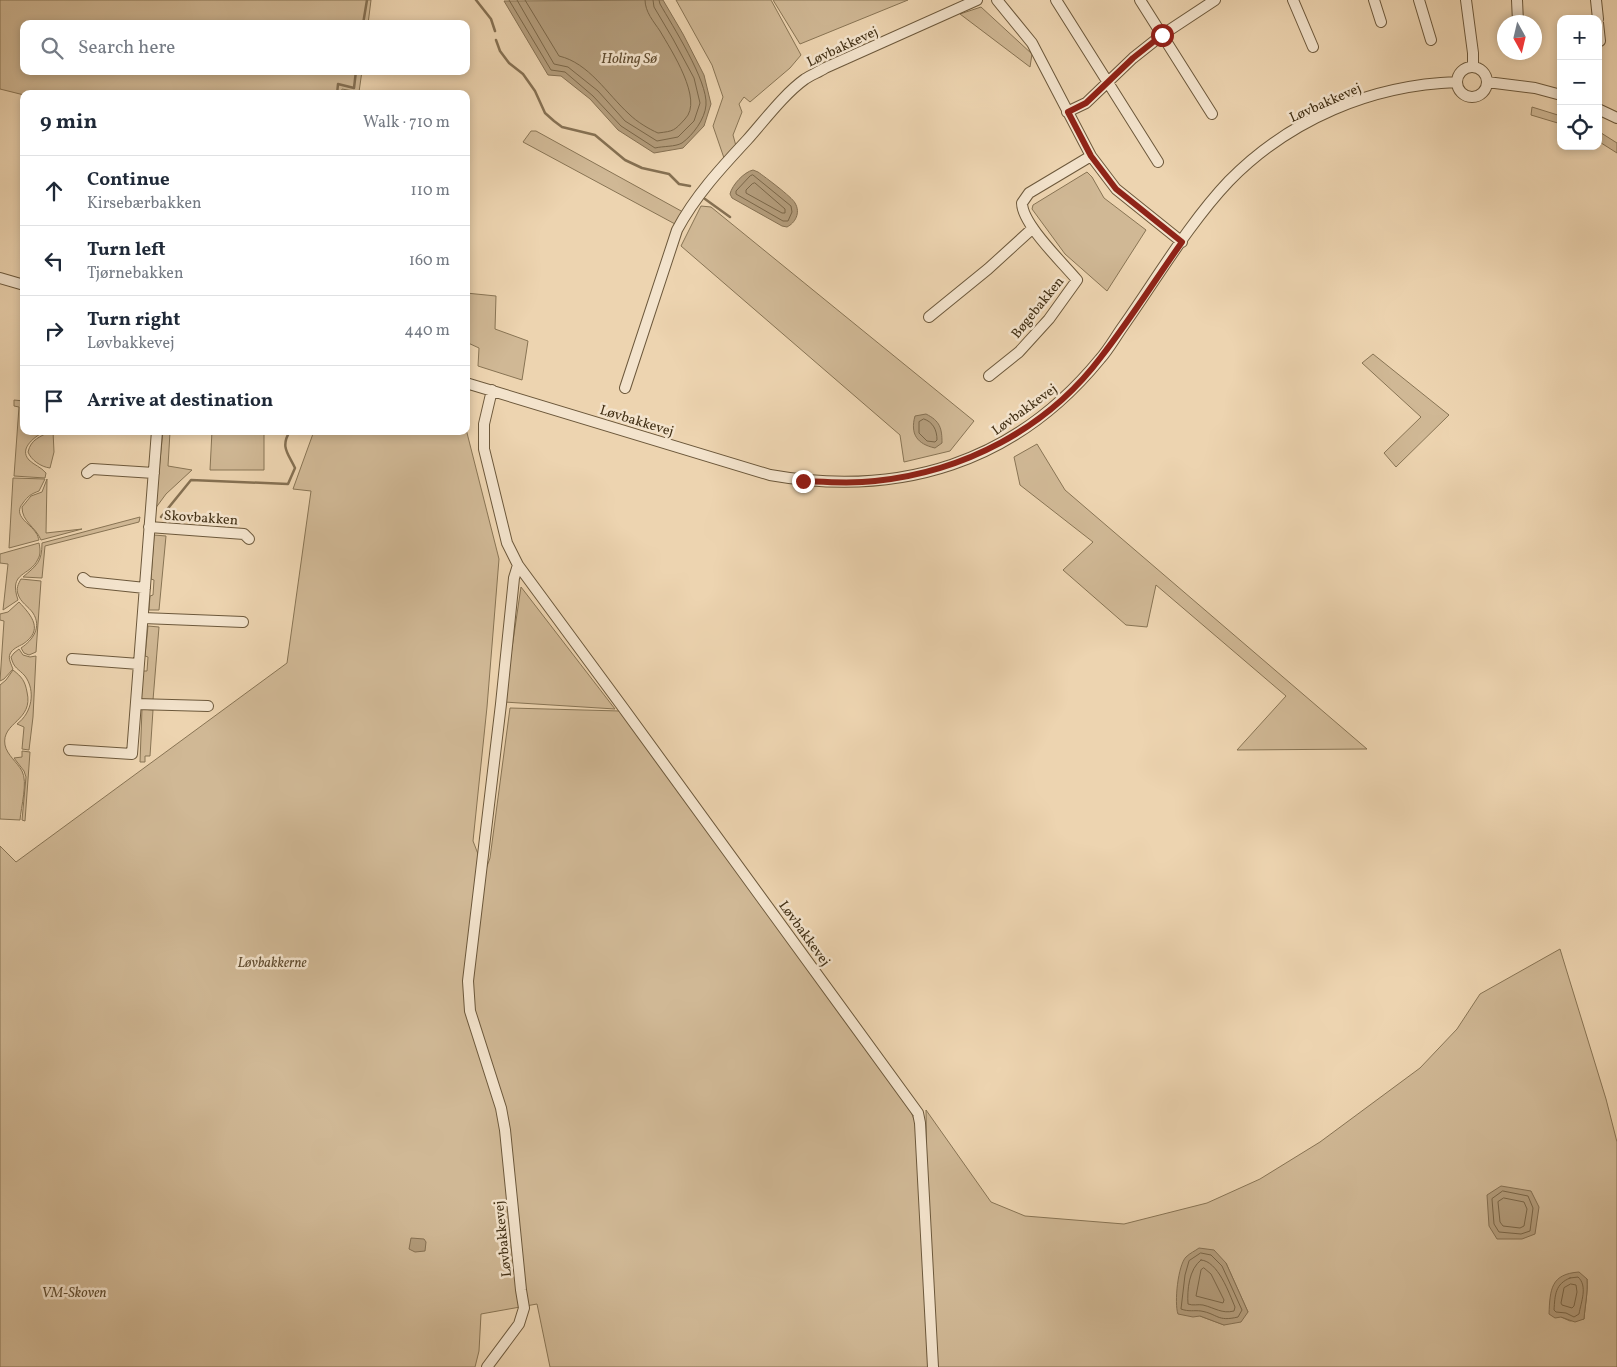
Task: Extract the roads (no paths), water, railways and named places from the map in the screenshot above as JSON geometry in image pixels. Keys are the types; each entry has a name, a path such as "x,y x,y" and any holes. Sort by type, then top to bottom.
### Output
{"street":[{"name":"Løvbakkevej","path":"625,388 677,230 686,212 719,171 783,100 804,79 825,68 977,0"},
{"path":"997,0 1032,43 1091,156 1116,189 1182,242"},
{"path":"1056,0 1158,162"},
{"path":"1140,0 1212,114"},
{"path":"1068,112 1086,103 1133,58 1162,35 1215,0"},
{"path":"1293,0 1313,47"},
{"path":"1374,0 1381,22"},
{"path":"1419,0 1431,40"},
{"path":"1466,0 1473,67"},
{"path":"1517,0 1518,15"},
{"path":"1596,0 1598,15"},
{"path":"1468,67 1473,67 1482,71 1487,82 1482,92 1472,97 1461,92 1457,82 1461,71 1468,67"},
{"name":"Løvbakkevej","path":"470,384 770,475 803,481 873,482 939,469 994,447 1020,432 1050,411 1072,390 1101,358 1206,209 1228,182 1254,158 1302,124 1346,104 1411,86 1457,82"},
{"path":"1487,82 1535,88 1557,94"},
{"path":"1602,111 1617,118"},
{"name":"Bøgebakken","path":"989,376 1019,352 1049,319 1077,280 1033,228 1022,207 1024,198 1091,156"},
{"path":"930,318 1033,228"},
{"path":"0,278 20,284"},
{"name":"Løvbakkevej","path":"492,390 484,424 484,449 507,544 518,565 918,1114 920,1122 933,1367"},
{"name":"Skovbakken","path":"69,750 132,754 157,435"},
{"path":"87,473 92,469 154,473"},
{"name":"Skovbakken","path":"150,527 244,534 248,539"},
{"name":"Løvbakkevej","path":"487,1367 518,1324 524,1308 520,1290 505,1130 501,1108 470,1011 468,981 514,578 518,565"},
{"path":"83,578 88,582 145,588"},
{"path":"142,618 243,622"},
{"path":"72,659 139,664"},
{"path":"136,704 208,706"}],"water":[{"name":"Holing Sø","path":"663,0 704,75 711,104 704,126 683,148 654,153 618,130 590,99 561,76 548,75 504,1"},
{"path":"753,170 778,187 795,203 797,214 795,220 787,227 732,198 731,190 736,183 742,176"},
{"path":"926,414 937,422 941,429 942,443 935,448 919,441 914,433 915,416"},
{"path":"1501,1186 1531,1191 1539,1207 1535,1234 1522,1239 1497,1239 1489,1226 1487,1195"},
{"path":"411,1238 424,1239 426,1242 425,1251 415,1252 409,1249"},
{"path":"1199,1248 1214,1250 1226,1263 1248,1312 1241,1322 1224,1325 1200,1316 1193,1317 1178,1314 1177,1293 1183,1261 1189,1254"},
{"path":"1579,1272 1587,1279 1584,1319 1575,1322 1561,1317 1555,1318 1549,1314 1550,1297 1554,1284 1563,1276"}],"waterway":[{"path":"364,20 367,0"},
{"path":"476,0 491,19 495,31"},
{"path":"496,40 500,51 509,63 523,74 535,91 545,113 554,121 562,127 595,135 625,160 642,168 669,174 679,184 690,186"},
{"path":"337,90 338,84 354,88 356,75"},
{"path":"705,199 730,217"},
{"path":"161,517 191,480 288,484 295,468 285,446 288,435"}],"park label":[{"name":"Løvbakkerne","path":"272,962"},
{"name":"VM-Skoven","path":"74,1292"}]}
